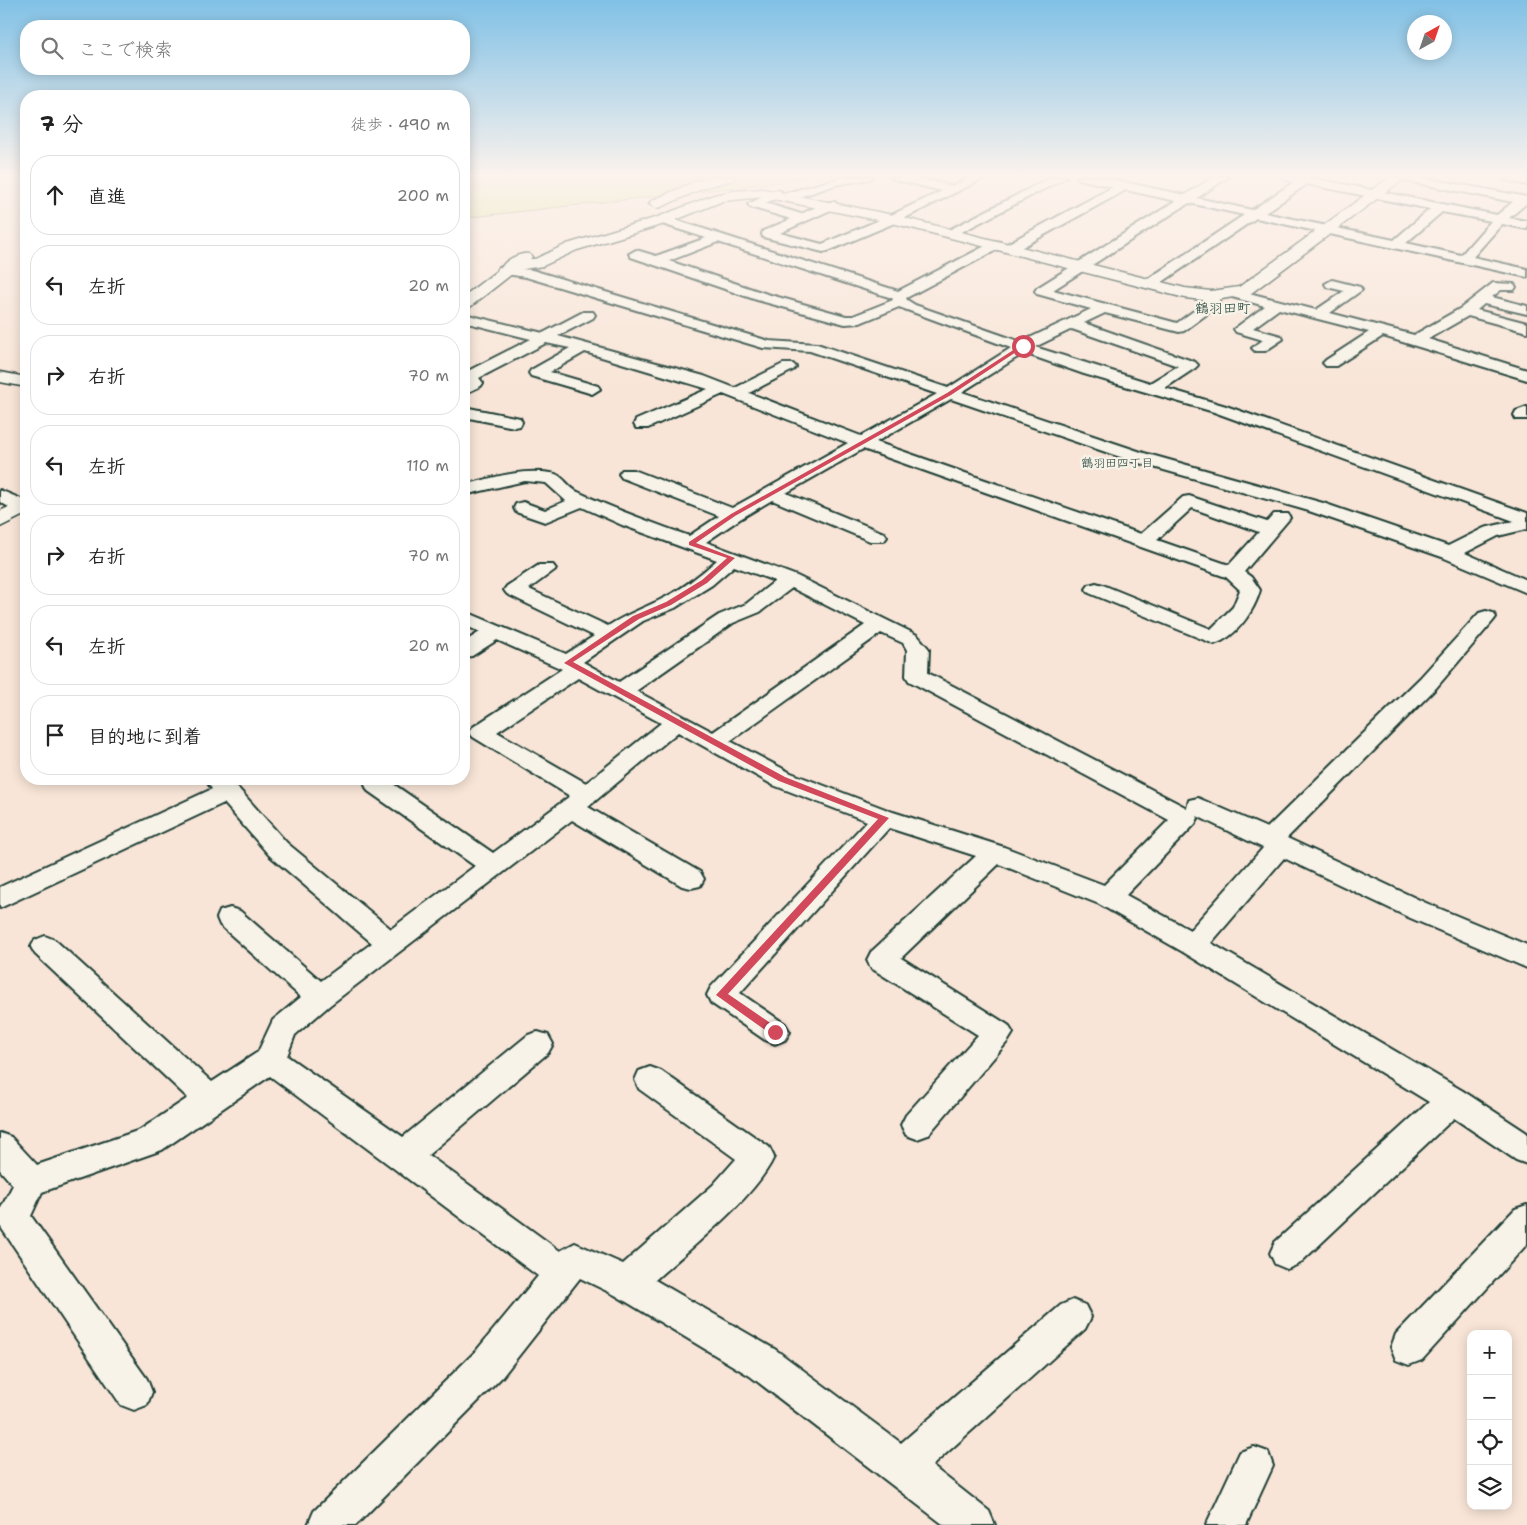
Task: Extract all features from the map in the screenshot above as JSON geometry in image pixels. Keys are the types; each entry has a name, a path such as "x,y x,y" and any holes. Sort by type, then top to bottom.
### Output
{"street":[{"path":"470,299 507,268 542,248"},
{"path":"507,268 538,263 573,248"},
{"path":"656,261 690,248"},
{"path":"752,248 899,299 910,308 1090,370 1220,409 1527,519"},
{"path":"636,254 762,297 844,320 855,320 998,248"},
{"path":"1010,248 1150,284 1212,296 1237,294 1416,340 1527,375"},
{"path":"1108,248 1042,291 1179,328 1214,303 1212,296"},
{"path":"1150,284 1204,248"},
{"path":"1237,294 1244,291 1303,248"},
{"path":"1410,248 1525,273"},
{"path":"1464,260 1474,248"},
{"path":"507,268 768,345 812,347 1138,457 1294,501 1449,553 1527,587"},
{"path":"1509,287 1525,273"},
{"path":"1318,315 1355,290 1332,284"},
{"path":"1416,340 1466,311 1498,286 1527,291"},
{"path":"1482,299 1527,310"},
{"path":"1260,348 1276,339 1241,329 1277,304"},
{"path":"691,544 733,515 949,394 1023,346 1104,308"},
{"path":"1466,311 1527,328"},
{"path":"470,376 588,315"},
{"path":"470,319 583,347 730,391 863,443 1233,573 1244,581 1250,590 1249,598 1233,620 1214,638 1096,589"},
{"path":"1071,324 1190,365 1152,389"},
{"path":"1331,362 1381,331"},
{"path":"583,347 537,373 592,389"},
{"path":"642,424 788,367"},
{"path":"470,378 475,383 470,386"},
{"path":"470,413 514,422"},
{"path":"628,474 733,515"},
{"path":"470,489 525,476 540,475 551,478 569,495 629,522 790,580 910,639 918,649 917,676 1186,818 1108,897"},
{"path":"770,493 877,537"},
{"path":"0,495 20,504"},
{"path":"1144,542 1189,500 1272,530"},
{"path":"523,508 545,516 581,501"},
{"path":"1233,573 1272,530 1294,501"},
{"path":"0,520 20,508"},
{"path":"1449,553 1491,532 1527,523"},
{"path":"691,879 481,732 573,665 610,635 636,617 668,604 705,581 731,558"},
{"path":"546,569 514,590 610,635"},
{"path":"621,690 726,619 753,608 790,580"},
{"path":"1193,945 1274,844 1428,683 1486,617"},
{"path":"470,620 573,665 782,779 884,818 995,853 1108,897 1193,945 1452,1100 1527,1150"},
{"path":"715,742 880,624"},
{"path":"470,647 496,632"},
{"path":"134,1392 13,1218 31,1182 152,1140 270,1060 283,1028 320,997 579,802 678,721"},
{"path":"377,785 493,866"},
{"path":"0,898 222,786 278,849 391,944"},
{"path":"1198,806 1274,844 1417,910 1527,957"},
{"path":"775,1032 721,995 884,818"},
{"path":"917,1125 998,1033 881,960 995,853"},
{"path":"230,918 320,997"},
{"path":"45,947 211,1100"},
{"path":"404,1156 538,1044"},
{"path":"270,1060 562,1273"},
{"path":"627,1283 725,1195 758,1156 650,1080"},
{"path":"1287,1254 1452,1100"},
{"path":"0,1147 31,1182"},
{"path":"1409,1347 1527,1220"},
{"path":"328,1525 489,1364 575,1259 627,1283 764,1363 902,1466 975,1525"},
{"path":"902,1466 1073,1316"},
{"path":"1226,1525 1254,1466"}],"district":[{"name":"鶴羽田町","path":"1223,308"},
{"name":"鶴羽田四丁目","path":"1117,463"}],"route":[{"path":"775,1032 721,995 884,818 782,779 568,663 636,617 668,604 705,581 731,558 691,544 733,515 949,394 1023,346"}]}
